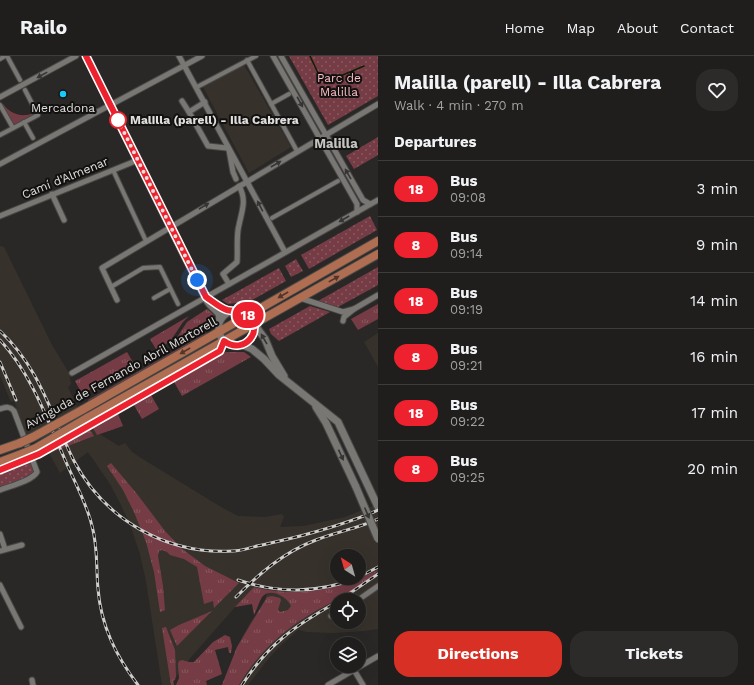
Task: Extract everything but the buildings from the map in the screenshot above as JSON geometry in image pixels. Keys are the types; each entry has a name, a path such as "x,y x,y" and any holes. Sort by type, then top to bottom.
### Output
{"main road":[{"name":"Avinguda de Fernando Abril Martorell","path":"0,450 33,437 82,410 219,328 248,315 378,241"},
{"name":"Avinguda de Fernando Abril Martorell","path":"0,462 36,448 378,254"}],"street":[{"path":"0,59 6,56 20,80"},
{"path":"0,97 76,56"},
{"path":"86,56 209,304 216,309 220,315 219,328 224,341 232,346 243,345 252,337 254,324"},
{"path":"179,56 286,252"},
{"path":"184,64 196,56"},
{"path":"0,164 184,64 202,56"},
{"path":"197,87 256,56"},
{"path":"273,56 357,204 357,212"},
{"path":"281,56 363,200 370,204"},
{"path":"247,60 297,151"},
{"path":"0,135 38,115 25,90"},
{"path":"271,104 289,94"},
{"path":"182,101 208,146 228,148 236,179"},
{"path":"189,112 205,102"},
{"path":"0,161 110,104"},
{"path":"117,300 102,268 146,240 378,104"},
{"path":"0,105 13,128"},
{"path":"24,122 33,138"},
{"name":"Camí d'Almenar","path":"0,216 138,160"},
{"path":"113,170 146,240"},
{"path":"272,218 338,180"},
{"path":"229,284 223,274 237,262 239,224 244,208 242,191 239,186"},
{"path":"52,194 64,220"},
{"name":"Avinguda de Fernando Abril Martorell","path":"72,373 378,200"},
{"path":"111,287 144,268 160,267 178,304"},
{"path":"154,298 170,289"},
{"path":"300,298 343,312 354,308 378,295"},
{"path":"206,297 224,309 241,311 248,315 265,339 272,356 286,380"},
{"path":"343,321 345,316 354,308"},
{"path":"219,328 224,315 235,311"},
{"path":"243,345 252,349 279,375 338,422 378,507"},
{"path":"310,400 320,412 356,487 378,539"},
{"path":"0,409 7,407 14,411 38,472 30,479 0,490"},
{"path":"0,534 3,550 22,545"},
{"path":"0,585 21,627"},
{"path":"366,594 378,586"},
{"path":"366,663 378,656"},
{"path":"328,685 349,673"},
{"path":"356,673 363,685"}],"shaded area":[{"path":"244,65 291,147 249,173 203,87"},
{"path":"0,246 4,247 52,345 69,373 71,384 68,387 75,403 86,419 101,435 119,446 125,443 132,452 141,458 238,516 265,517 282,514 284,517 280,527 304,526 345,517 375,505 378,507 378,629 334,633 307,632 298,630 269,658 248,685 222,685 237,647 250,623 265,601 267,592 235,607 192,656 173,681 174,685 162,685 146,581 140,554 131,527 110,484 88,452 60,473 36,430 27,435 14,401 11,402 0,376"},
{"path":"378,333 378,367 364,342"}],"green space":[{"name":"Parc de Malilla","path":"289,56 378,56 378,96 328,125"},
{"path":"3,104 7,109 16,114 26,115 35,113 34,115 14,125 2,105"},
{"path":"378,137 378,155 354,169 346,156"},
{"path":"370,216 377,230 309,269 301,255"},
{"path":"296,259 303,271 291,277 285,266"},
{"path":"378,267 378,285 338,307 318,301"},
{"path":"279,268 286,281 245,304 228,304 222,300"},
{"path":"378,304 378,319 358,330 351,319"},
{"path":"310,306 330,312 279,341 271,334 269,329"},
{"path":"207,309 214,315 212,321 208,325 169,347 187,322"},
{"path":"189,316 171,340 157,351 150,339"},
{"path":"206,333 208,334 89,402 88,400"},
{"path":"127,352 134,364 82,394 75,381"},
{"path":"226,352 244,352 251,357 182,396 174,382"},
{"path":"151,395 159,409 142,419 134,405"},
{"path":"118,414 123,426 97,435 93,428"},
{"path":"90,430 94,436 52,452"},
{"path":"31,460 35,471 33,477 0,489 0,471"},
{"path":"111,463 165,531 181,548 205,566 239,583 214,608 213,601 204,604 197,567 184,559 170,555 162,550 159,551 158,556 165,610 160,612 154,572 146,542 123,490 107,466"},
{"path":"378,570 366,581 366,576"},
{"path":"340,585 361,585 349,593 330,593 330,604 303,619 281,635 262,653 239,685 222,685 237,647 267,597 272,596 280,598 281,600 278,610 280,612 288,610 291,606 282,596 269,593 262,597 254,615 252,604 235,607 254,587 287,592 302,592"},
{"path":"212,611 177,646 170,630"},
{"path":"166,627 175,650 176,676 175,680 173,681 174,685 171,685 162,628"},
{"path":"225,635 230,637 232,646 231,653 229,653 228,647 215,650 222,674 206,681 207,685 176,685 179,678 179,661 194,662 213,642"}],"waterway":[{"path":"310,56 318,73"},
{"path":"324,83 364,66"}],"railway":[{"path":"0,331 14,345 35,376 74,461 87,482 103,501 140,530 162,540 185,547 208,551 233,551 323,530 378,510"},
{"path":"0,340 21,368 38,398 84,502 94,534 98,589 102,616 116,652 138,685"},
{"path":"0,362 16,400"},
{"path":"236,597 263,572 293,551 316,540 378,519"},
{"path":"366,573 378,567"},
{"path":"350,593 378,574"},
{"path":"238,580 267,587 297,590 334,585"},
{"path":"242,685 262,658 284,637 330,606"}],"bus line":[{"name":"18","path":"0,470 39,454 220,351 224,341 229,345 234,346 246,344 252,337 254,331 254,324 248,315 241,311 224,309 206,297 86,56"}],"place":[{"name":"Mercadona","path":"63,94"},
{"name":"Malilla (parell) - Illa Cabrera","path":"118,120"}],"district":[{"name":"Malilla","path":"336,143"}],"route":[{"path":"118,120 197,280"}]}
